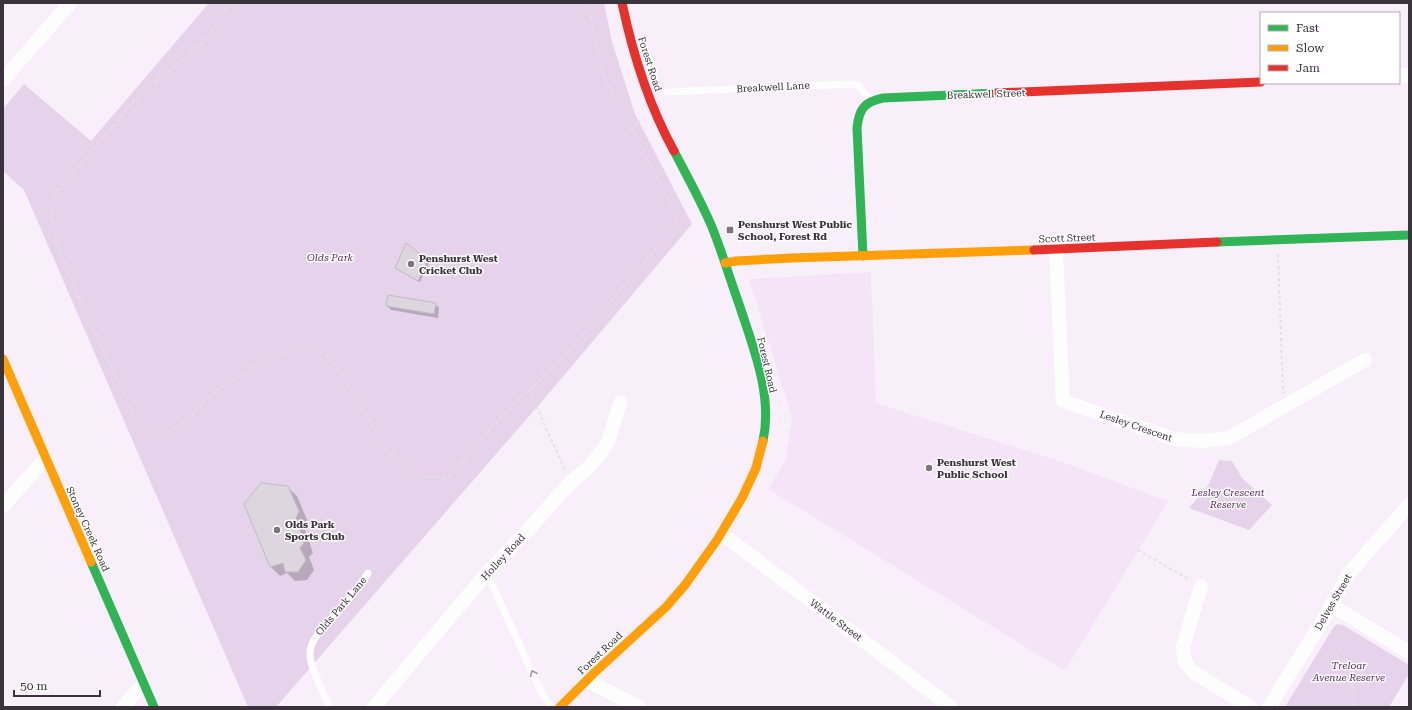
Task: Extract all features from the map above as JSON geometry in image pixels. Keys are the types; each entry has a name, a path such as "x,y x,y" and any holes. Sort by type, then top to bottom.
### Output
{"street":[{"path":"3,80 70,3"},
{"name":"Forest Road","path":"560,707 586,680 652,620 689,579 721,533 744,494 756,467 764,436 764,393 759,370 725,263 700,199 660,125 647,93 635,60 622,3"},
{"name":"Breakwell Street","path":"871,102 878,99 891,98 1260,82"},
{"path":"864,256 857,128 859,113 866,104 871,102"},
{"name":"Scott Street","path":"725,263 792,258 1056,250 1277,239 1409,235"},
{"name":"Lesley Crescent","path":"1056,250 1063,401 1174,439 1200,441 1229,438 1365,360"},
{"name":"Stoney Creek Road","path":"3,360 154,707"},
{"name":"Holley Road","path":"374,707 487,573 571,482 587,469 601,452 608,442 620,403"},
{"path":"3,506 46,458"},
{"name":"Delves Street","path":"1269,707 1320,625 1342,583 1357,563 1409,505"},
{"name":"Wattle Street","path":"721,533 951,707"},
{"path":"1201,586 1183,647 1185,662 1193,672 1250,707"},
{"path":"1331,604 1409,652"},
{"path":"586,680 639,707"},
{"path":"123,707 144,683"}],"lane":[{"name":"Breakwell Lane","path":"666,92 850,84 858,86 871,102"},
{"name":"Olds Park Lane","path":"330,707 311,663 310,650 315,638 344,605 368,573"},
{"path":"487,573 540,690 551,707"}],"path":[{"path":"229,3 205,41 135,100 55,194 51,217 60,254 85,312 138,423 151,433 168,432 189,419 210,395 275,355 306,348 328,356 343,376 387,451 418,477 448,476 499,419 568,352 677,224 677,216 601,69 588,3"},
{"path":"632,131 640,121"},
{"path":"1277,239 1284,406"},
{"path":"529,390 571,482"},
{"path":"1138,550 1201,586"},
{"path":"1320,625 1334,635 1348,665 1353,681 1354,707"}],"shaded area":[{"name":"Penshurst West Public School","path":"871,272 876,403 1062,462 1168,501 1065,671 768,489 786,460 792,417 749,279"}],"green space":[{"name":"Olds Park","path":"209,3 604,3 612,42 635,114 692,224 544,399 276,707 248,707 24,190 3,171 3,109 24,84 91,141"},
{"name":"Lesley Crescent Reserve","path":"1219,460 1232,461 1242,478 1272,505 1249,530 1189,508 1208,486"},
{"name":"Treloar Avenue Reserve","path":"1337,624 1343,625 1409,665 1409,674 1389,707 1285,707 1333,628"}],"building":[{"name":"Penshurst West Cricket Club","path":"406,243 428,260 418,281 395,268"},
{"path":"388,295 436,303 434,314 386,306"},
{"name":"Olds Park Sports Club","path":"261,483 288,486 299,511 296,518 304,543 300,548 306,560 298,572 285,572 283,563 270,567 244,504"}],"traffic: fast":[{"path":"863,256 857,128 859,116 864,107 871,102 883,98 997,93"},
{"path":"674,151 699,198 712,227 750,337 760,371 763,389 765,406 763,441"},
{"path":"1217,242 1409,235"},
{"path":"91,562 154,707"}],"traffic: slow":[{"path":"725,263 792,258 1034,250"},
{"path":"3,359 91,562"},
{"path":"560,707 594,673 666,607 685,585 717,540 742,498 756,468 763,441"}],"traffic: jam":[{"path":"622,3 642,79 656,115 674,151"},
{"path":"997,93 1260,82"},
{"path":"1034,250 1217,242"}],"place":[{"name":"Penshurst West Public School, Forest Rd","path":"730,230"},
{"name":"Penshurst West Cricket Club","path":"411,264"},
{"name":"Penshurst West Public School","path":"929,468"},
{"name":"Olds Park Sports Club","path":"277,530"}]}
